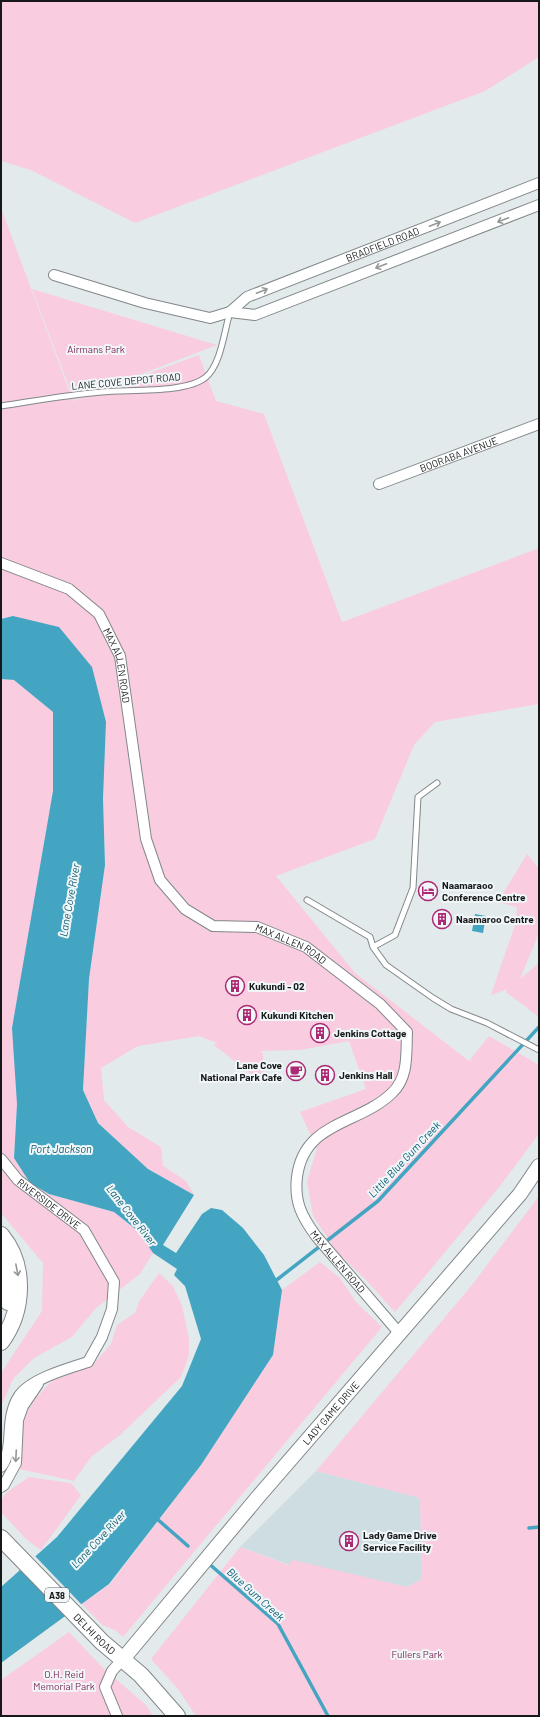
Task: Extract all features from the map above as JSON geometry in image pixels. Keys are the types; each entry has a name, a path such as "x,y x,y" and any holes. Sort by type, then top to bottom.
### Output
{"main road":[{"name":"LADY GAME DRIVE","path":"123,1659 198,1568 520,1194 539,1166"},
{"path":"1,1235 10,1250 16,1265 19,1294 13,1322 1,1342"},
{"path":"1,1259 9,1287 8,1304 1,1326"},
{"name":"DELHI ROAD","path":"6,1543 102,1642 123,1659"},
{"name":"A38","path":"123,1659 141,1675 177,1716"}],"street":[{"name":"BRADFIELD ROAD","path":"230,312 247,297 539,183"},
{"name":"BRADFIELD ROAD","path":"54,275 145,303 210,318 230,312 255,315 539,205"},
{"name":"BOORABA AVENUE","path":"379,484 539,424"},
{"name":"MAX ALLEN ROAD","path":"1,563 69,589 98,614 120,656 146,839 160,880 185,909 213,926 257,927 306,947 380,1004 408,1032 405,1073 393,1092 366,1110 332,1127 310,1143 298,1168 296,1184 297,1199 304,1220 335,1259 400,1334"},
{"name":"RIVERSIDE DRIVE","path":"1,1159 18,1180 84,1230 114,1282 112,1309 102,1337 88,1362 45,1377 23,1391 16,1402 11,1416 6,1457 1,1467"},
{"path":"1,1487 4,1485 16,1463 18,1420 23,1406 35,1388 45,1377"},
{"path":"117,1716 105,1687 112,1671 123,1659"}],"lane":[{"name":"LANE COVE DEPOT ROAD","path":"1,406 96,392 172,388 194,383 205,378 215,367 220,355 221,344 230,312"},
{"path":"373,947 395,935 413,888 418,797 437,783"},
{"path":"307,900 370,937 373,947 386,965 433,998 451,1009 487,1023 539,1050"}],"shaded area":[{"path":"316,1471 420,1498 422,1579 396,1593 336,1582 240,1547"}],"green space":[{"path":"1,1 539,1 539,57 485,91 135,223 31,170 1,161"},
{"path":"1,208 73,401 199,355 216,401 264,414 342,622 539,548 539,704 435,722 414,745 375,839 276,876 355,973 469,1061 489,1036 539,1065 539,1134 500,1186 395,1312 365,1279 337,1252 313,1216 307,1181 317,1149 300,1112 366,1089 349,1041 300,1050 259,1051 263,1053 264,1075 252,1075 214,1045 217,1043 199,1036 138,1046 101,1068 104,1100 128,1127 161,1147 163,1166 186,1181 194,1195 148,1169 98,1123 83,1090 89,979 105,865 103,798 13,616 1,619"},
{"name":"Airmans Park","path":"32,289 217,345 74,400"},
{"path":"1,679 14,680 53,712 53,791 17,1104 14,1158 30,1183 49,1194 114,1212 138,1231 153,1253 140,1274 96,1308 72,1337 34,1358 13,1379 2,1404 1,1417 1,1373 42,1311 43,1263 1,1213"},
{"path":"527,854 539,869 539,933 520,979 539,963 539,1017 506,992 508,989 491,995 516,922 517,907 498,902"},
{"name":"Fullers Park","path":"539,1196 539,1716 196,1716 178,1689 151,1659 240,1547 288,1565 293,1560 407,1587 422,1579 420,1498 316,1471 472,1285"},
{"path":"320,1262 340,1278 356,1302 382,1327 123,1637 115,1630 102,1625 82,1604 110,1584 201,1465 273,1355 282,1290"},
{"path":"159,1273 173,1286 182,1306 189,1339 189,1355 181,1377 120,1435 91,1457 74,1481 19,1469 23,1419 35,1399 52,1381 93,1365 111,1344 117,1325 135,1313 140,1300"},
{"path":"29,1477 71,1483 81,1495 41,1550 26,1539 1,1512 1,1500 6,1493"},
{"name":"O.H. Reid Memorial Park","path":"69,1632 103,1668 146,1705 153,1716 1,1716 1,1680"}],"water":[{"name":"Port Jackson","path":"13,616 59,627 92,667 106,722 103,798 105,865 89,979 83,1090 98,1123 148,1169 194,1195 163,1245 176,1253 202,1214 211,1208 222,1210 243,1228 264,1255 282,1290 273,1355 201,1465 109,1584 1,1663 1,1587 57,1537 182,1386 201,1339 185,1286 174,1275 177,1269 153,1253 138,1231 114,1212 49,1194 30,1183 14,1158 17,1104 12,1028 53,791 53,712 14,680 1,679 1,619"},
{"path":"475,914 486,916 483,933 472,931"}],"pier":[{"path":"34,1555 83,1606 69,1616 21,1566"}],"waterway":[{"name":"Little Blue Gum Creek","path":"274,1282 378,1201 539,1027"},
{"name":"Blue Gum Creek","path":"156,1518 188,1546"},
{"path":"529,1528 539,1527"},
{"name":"Blue Gum Creek","path":"207,1562 278,1624 328,1716"}],"place":[{"name":"Naamaraoo Conference Centre","path":"428,891"},
{"name":"Naamaroo Centre","path":"442,919"},
{"name":"Kukundi - 02","path":"235,986"},
{"name":"Kukundi Kitchen","path":"247,1015"},
{"name":"Jenkins Cottage","path":"320,1033"},
{"name":"Lane Cove National Park Cafe","path":"296,1071"},
{"name":"Jenkins Hall","path":"325,1075"},
{"name":"Lady Game Drive Service Facility","path":"349,1541"}],"water label":[{"name":"Lane Cove River","path":"69,900"},
{"name":"Lane Cove River","path":"132,1215"},
{"name":"Lane Cove River","path":"98,1539"}]}
